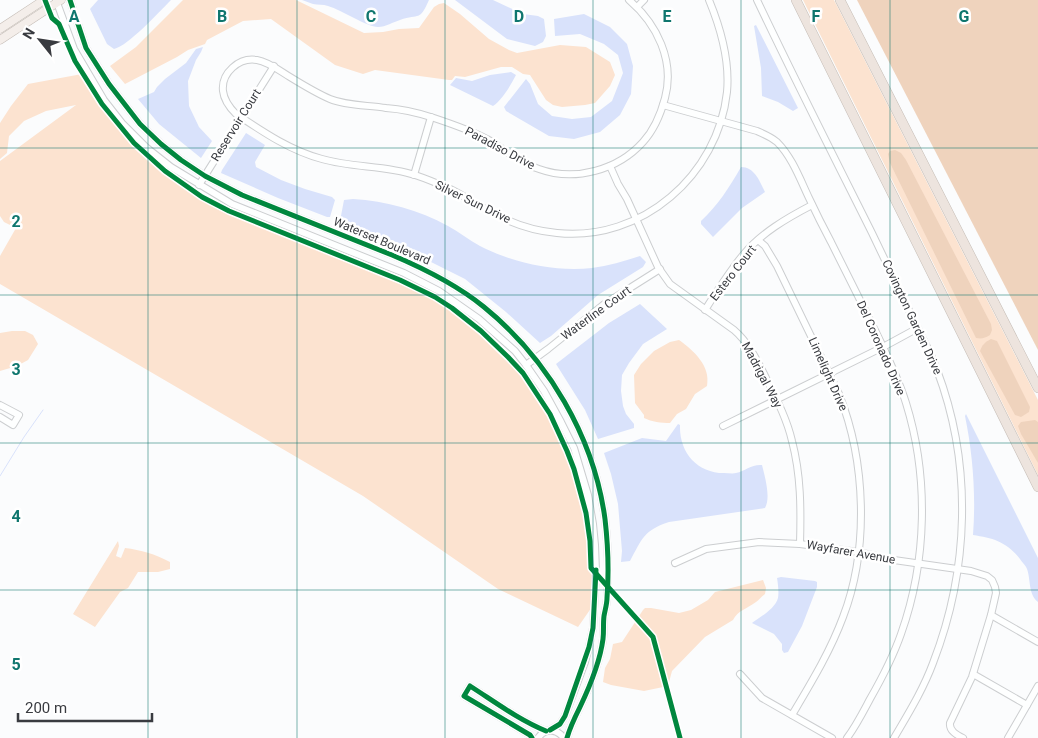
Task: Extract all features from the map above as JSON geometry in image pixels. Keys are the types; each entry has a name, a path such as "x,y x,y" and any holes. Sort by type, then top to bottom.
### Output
{"highway":[{"path":"796,0 1038,488"},
{"path":"840,0 1038,388"}],"main road":[{"path":"0,29 44,0"},
{"path":"0,40 58,1"}],"street":[{"name":"Waterset Boulevard","path":"70,0 86,48 109,84 140,124 181,160 205,176 242,195 428,271 484,307 513,334 547,375 565,403 587,449 598,482 605,518 608,574 603,641 593,677 566,738"},
{"name":"Paradiso Drive","path":"241,117 230,108 223,92 223,85 231,69 237,64 250,59 274,66 310,90 332,100 348,104 398,109 432,117 454,125 486,139 519,160 540,170 565,174 582,174 600,170 623,158 644,141 658,118 666,93 668,80 666,60 661,44 654,28 629,0"},
{"path":"637,7 644,0"},
{"name":"Silver Sun Drive","path":"241,117 284,144 304,153 323,160 381,167 414,175 449,188 508,221 527,228 571,234 591,233 621,226 637,220 655,209 673,196 687,182 708,153 721,122 725,107 728,69 725,48 709,0"},
{"name":"Covington Garden Drive","path":"756,0 927,344 938,371 957,443 961,477 961,548 949,615 937,652 920,692 894,738"},
{"name":"Waterset Boulevard","path":"58,1 74,49 104,100 122,123 147,148 171,167 232,204 404,273 439,291 480,319 514,351 526,364 544,391 574,448 588,495 595,545 596,571 589,647 565,716 560,724 541,734 538,738"},
{"name":"Reservoir Court","path":"199,185 274,66"},
{"name":"Del Coronado Drive","path":"663,105 757,131 767,135 785,152 883,347 899,382 906,404 918,458 922,509 918,563 907,615 892,656 847,738"},
{"path":"414,175 432,117"},
{"name":"Madrigal Way","path":"610,166 660,269 670,284 734,330 752,350 776,399 792,440 798,471 801,513 800,544"},
{"name":"Estero Court","path":"705,310 743,255 758,240 789,218 812,205"},
{"name":"Limelight Drive","path":"758,240 765,246 777,266 847,414 858,472 861,526 852,589 839,627 820,666 792,715"},
{"name":"Waterline Court","path":"526,364 603,305 660,269"},
{"path":"724,426 918,328"},
{"path":"0,405 19,415 13,425 0,418"},
{"name":"Wayfarer Avenue","path":"675,564 706,549 759,542 800,544 858,552 987,576 992,580 996,593 991,615 972,674 950,723 953,731 963,738"},
{"path":"991,615 1038,642"},
{"path":"740,674 762,698 832,738"},
{"path":"972,674 1027,705"},
{"path":"532,738 530,735 464,696 470,686 534,726 548,731 559,732 566,738"},
{"path":"1008,738 1038,686"}],"shaded area":[{"path":"183,0 296,0 364,33 419,28 434,7 444,3 489,39 509,50 517,53 560,45 586,47 610,62 615,75 610,86 595,103 562,107 553,105 546,100 530,75 523,74 512,67 501,67 465,77 455,76 452,80 375,70 363,74 335,65 271,19 243,21 207,40 205,44 188,50 125,84 110,66 136,47"},
{"path":"803,0 834,0 1038,400 1038,475"},
{"path":"857,0 1038,0 1038,350"},
{"path":"82,74 102,104 134,143 165,171 202,197 209,205 433,298 491,340 523,373 567,434 589,502 596,560 594,604 578,627 498,589 363,496 0,284 0,256 16,228 4,222 0,216 0,161 76,105 46,111 24,121 9,136 7,153 0,159 0,123 28,84"},
{"path":"895,150 901,153 906,160 991,324 992,330 987,337 976,338 890,163 888,154 890,151"},
{"path":"25,331 33,335 38,344 28,360 17,366 0,371 0,333"},
{"path":"991,339 997,341 1030,407 1029,412 1021,417 1015,415 980,351 984,344"},
{"path":"679,340 696,354 704,366 708,379 707,386 695,394 686,409 677,414 670,423 644,418 644,415 635,403 634,375 641,364 654,351 670,342"},
{"path":"1035,420 1038,422 1038,463 1018,426 1021,422"},
{"path":"118,541 119,546 116,556 121,558 125,548 142,551 170,562 170,569 158,572 138,572 128,588 120,592 95,627 73,614"},
{"path":"763,580 766,588 765,594 740,612 733,620 705,637 672,671 668,686 644,691 603,682 605,668 610,659 613,644 622,642 645,608 679,613 691,610 708,600 715,592"}],"water":[{"path":"98,0 171,0 127,42 114,49 107,44 90,9"},
{"path":"302,0 429,0 418,16 378,27 328,6"},
{"path":"455,0 493,0 523,14 538,16 544,19 546,36 543,42 535,46 507,39"},
{"path":"584,14 610,27 627,44 633,66 631,94 620,115 600,132 574,139 549,136 506,111 504,107 526,79 538,104 552,116 572,119 591,117 612,101 623,73 618,55 604,44 580,34 555,36 554,19"},
{"path":"756,25 798,108 793,111 778,102 762,96 761,68 754,26"},
{"path":"203,47 188,81 189,106 199,127 212,141 201,158 159,124 138,99 154,92 165,79 186,63 196,49"},
{"path":"511,72 516,75 509,88 493,106 450,85 456,78 472,81 490,75"},
{"path":"246,133 265,145 255,162 256,167 281,180 332,197 335,200 330,217 278,198 221,173"},
{"path":"741,167 753,172 765,192 742,208 713,237 701,224 701,221 723,196"},
{"path":"353,199 390,204 414,211 437,220 493,252 534,265 564,269 592,268 640,256 646,262 643,267 598,295 551,336 540,343 506,312 465,279 425,259 347,226 340,221 344,200"},
{"path":"640,304 667,329 643,344 622,375 621,391 623,406 626,414 634,424 634,428 598,439 585,410 556,364 609,323"},
{"path":"966,414 1038,558 1038,602 1031,591 1026,568 1015,553 999,542 973,535 973,475"},
{"path":"678,424 680,425 680,435 686,452 698,465 706,469 714,472 733,473 762,465 766,481 767,504 765,508 669,522 661,525 645,536 630,561 621,562 622,551 618,504 604,453 642,438 666,441"},
{"path":"777,578 817,582 817,587 802,626 788,652 784,653 782,644 774,634 752,623 774,606 778,598"}],"waterway":[{"path":"0,476 43,410"}],"cycle path":[{"path":"45,0 52,18 59,24 75,61 102,104 134,143 165,171 202,197 229,211 400,280 435,297 481,331 523,373 550,414 574,469 586,513 591,568 653,637 680,738"},
{"path":"70,0 86,48 109,84 140,124 181,160 205,176 242,195 392,255 452,285 474,299 507,328 548,375 579,430 590,459 599,488 605,519 607,549 607,600 602,648 591,682 567,738"},
{"path":"550,730 560,724 565,716 589,647 593,628 596,570"},
{"path":"532,738 530,735 464,696 470,686 517,716 546,731"}]}
